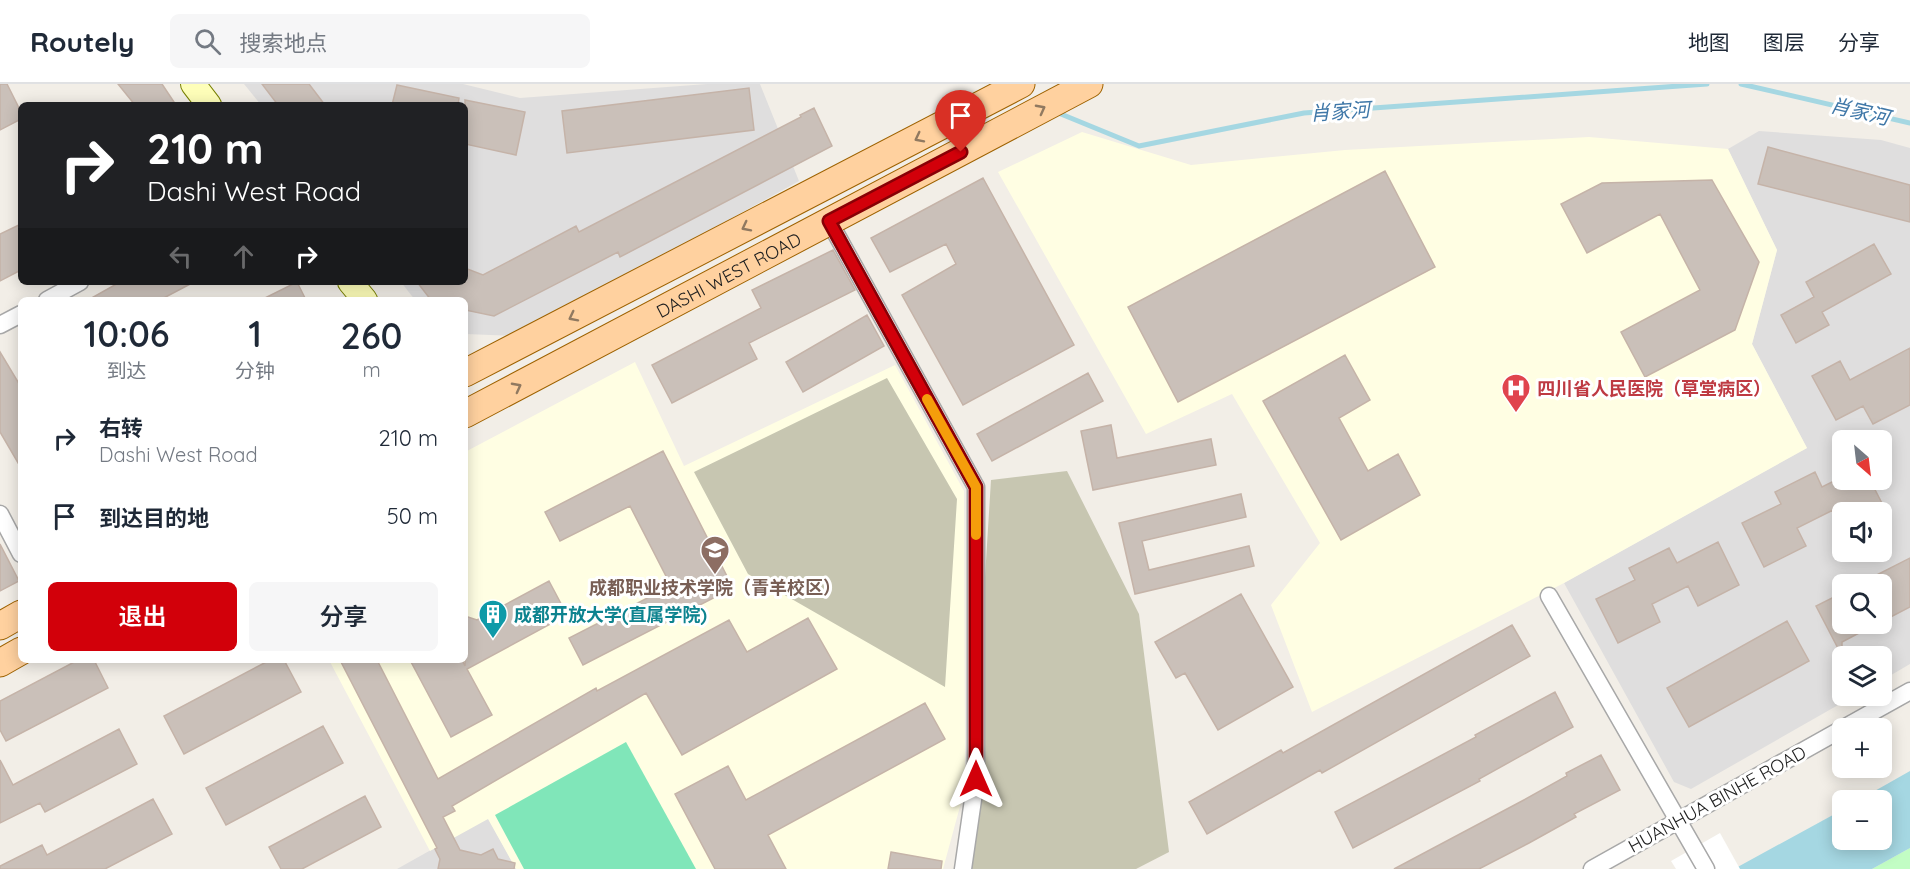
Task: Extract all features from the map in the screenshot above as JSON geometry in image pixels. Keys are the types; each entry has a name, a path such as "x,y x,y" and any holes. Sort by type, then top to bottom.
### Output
{"main road":[{"path":"193,84 207,102"},
{"name":"DASHI WEST ROAD","path":"468,371 1021,84"},
{"name":"DASHI WEST ROAD","path":"468,412 1080,89"},
{"path":"352,285 362,297"},
{"path":"0,626 18,616"},
{"path":"0,663 18,653"}],"street":[{"path":"829,221 976,487 976,779 963,869"},
{"path":"52,297 74,285"},
{"path":"0,325 18,316"},
{"path":"0,514 18,548"},
{"path":"1549,596 1706,869"},
{"name":"HUANHUA BINHE ROAD","path":"1862,718 1910,691"},
{"name":"HUANHUA BINHE ROAD","path":"1592,869 1832,735"}],"shaded area":[{"path":"244,84 463,84 520,98 707,84 760,84 799,181 518,336 468,334 468,297 413,297 403,285 468,285 468,102 259,102"},
{"path":"1759,131 1881,140 1910,148 1910,664 1892,675 1892,646 1832,646 1832,706 1836,706 1691,789 1674,782 1564,583 1807,448 1752,344 1777,250 1728,149"},
{"name":"四川省人民医院（草堂病区）","path":"1082,132 1191,165 1345,150 1589,137 1728,149 1777,250 1752,344 1807,448 1564,583 1312,712 1271,605 1320,543 1232,394 1146,434 998,172"},
{"name":"成都职业技术学院（青羊校区）","path":"635,362 684,466 895,365 964,491 965,788 943,869 516,869 488,819 430,851 331,663 468,663 468,450"},
{"path":"887,378 957,499 945,687 748,574 694,472"},
{"path":"1067,471 1139,614 1169,852 1136,869 967,869 991,480"},
{"path":"488,818 516,869 397,869"}],"green space":[{"path":"626,742 696,869 524,869 495,815"},
{"path":"1910,848 1910,869 1872,869"}],"water":[{"path":"1910,771 1910,848 1872,869 1734,869 1832,815 1832,850 1892,850 1892,790 1876,790"}],"pier":[{"path":"1720,833 1740,869 1676,869 1671,861"}],"building":[{"path":"0,84 7,84 18,106 18,121 0,130"},
{"path":"118,84 162,84 174,102 133,102"},
{"path":"262,84 309,84 323,102 276,102"},
{"path":"397,85 459,98 458,102 393,102"},
{"path":"749,88 754,130 567,153 562,111"},
{"path":"465,100 525,112 516,155 468,145 468,102"},
{"path":"814,108 832,146 620,257 618,252 494,316 468,311 468,297 429,297 419,285 468,285 468,269 483,275 576,226 579,232 801,117 800,115"},
{"path":"1768,147 1910,185 1910,222 1758,184"},
{"path":"1385,171 1435,267 1178,402 1128,307"},
{"path":"983,178 1074,345 963,405 902,295 956,264 946,244 890,272 871,238"},
{"path":"1712,180 1759,262 1735,330 1645,377 1621,332 1700,290 1660,214 1587,253 1561,204 1602,183"},
{"path":"18,225 18,272 0,281 0,234"},
{"path":"1874,244 1891,274 1822,312 1829,325 1796,343 1781,315 1814,297 1806,282"},
{"path":"833,250 855,290 749,343 757,359 672,403 652,365 761,308 752,290"},
{"path":"115,285 188,285 166,297 93,297"},
{"path":"291,285 298,285 304,297 267,297"},
{"path":"867,315 884,346 803,392 786,362"},
{"path":"1910,348 1910,405 1873,424 1863,406 1836,420 1812,376 1840,361 1850,380"},
{"path":"0,352 18,382 18,463 0,432"},
{"path":"1345,355 1370,400 1339,418 1368,471 1398,454 1420,495 1341,540 1263,401"},
{"path":"1088,373 1103,401 992,461 977,434"},
{"path":"1111,425 1117,458 1211,439 1216,465 1093,490 1081,431"},
{"path":"663,451 733,588 583,665 569,638 671,586 630,506 560,541 545,512"},
{"path":"1815,472 1822,487 1832,482 1832,490 1875,490 1881,502 1832,502 1832,510 1797,528 1806,546 1764,567 1742,523 1781,504 1775,492"},
{"path":"1241,494 1246,517 1142,541 1149,570 1249,546 1254,566 1135,594 1119,523"},
{"path":"1718,542 1739,585 1698,606 1688,586 1652,604 1660,622 1618,643 1596,599 1635,580 1629,568 1669,548 1677,563"},
{"path":"0,544 18,582 0,591"},
{"path":"1910,558 1910,607 1892,616 1892,574 1879,574"},
{"name":"成都开放大学(直属学院)","path":"549,581 567,615 467,669 492,715 451,737 412,663 464,663 465,666 465,663 468,663 468,617 477,620"},
{"path":"1241,594 1293,687 1218,730 1185,673 1176,678 1155,642"},
{"path":"1832,598 1832,634 1857,634 1842,642 1842,646 1837,646 1816,606"},
{"path":"808,618 837,669 682,755 646,693 452,806 455,811 443,817 460,850 481,855 493,849 498,859 515,863 514,869 438,869 440,859 435,849 437,848 342,663 379,663 438,779 596,688 597,691 729,620 747,652"},
{"path":"1787,621 1809,661 1689,727 1667,688"},
{"path":"1512,625 1530,656 1322,773 1320,770 1207,834 1189,802 1281,750 1283,753"},
{"path":"72,663 96,663 108,688 6,741 0,730 0,701"},
{"path":"264,663 286,663 301,692 184,754 164,716"},
{"path":"1555,692 1573,727 1479,779 1480,781 1353,848 1335,812"},
{"path":"925,703 945,739 768,835 786,869 715,869 675,794 728,766 746,800"},
{"path":"323,726 343,763 226,825 206,788"},
{"path":"119,729 137,764 45,812 40,803 0,823 0,760 13,785"},
{"path":"1601,755 1620,790 1574,814 1576,817 1529,843 1479,869 1394,869 1522,801 1567,776 1566,773"},
{"path":"365,796 381,827 302,869 281,869 269,847"},
{"path":"153,799 172,834 105,869 0,869 0,866 42,845 47,855"},
{"path":"891,852 942,861 941,869 888,869"}],"waterway":[{"name":"肖家河","path":"1056,112 1139,146 1304,113 1707,84"},
{"name":"肖家河","path":"1741,84 1910,123"}],"slow traffic":[{"path":"927,399 976,487 976,535"}],"place":[{"name":"四川省人民医院（草堂病区）","path":"1516,414"},
{"name":"成都职业技术学院（青羊校区）","path":"715,576"},
{"name":"成都开放大学(直属学院)","path":"493,640"}],"route":[{"path":"961,152 829,221 976,487 976,779"}]}
